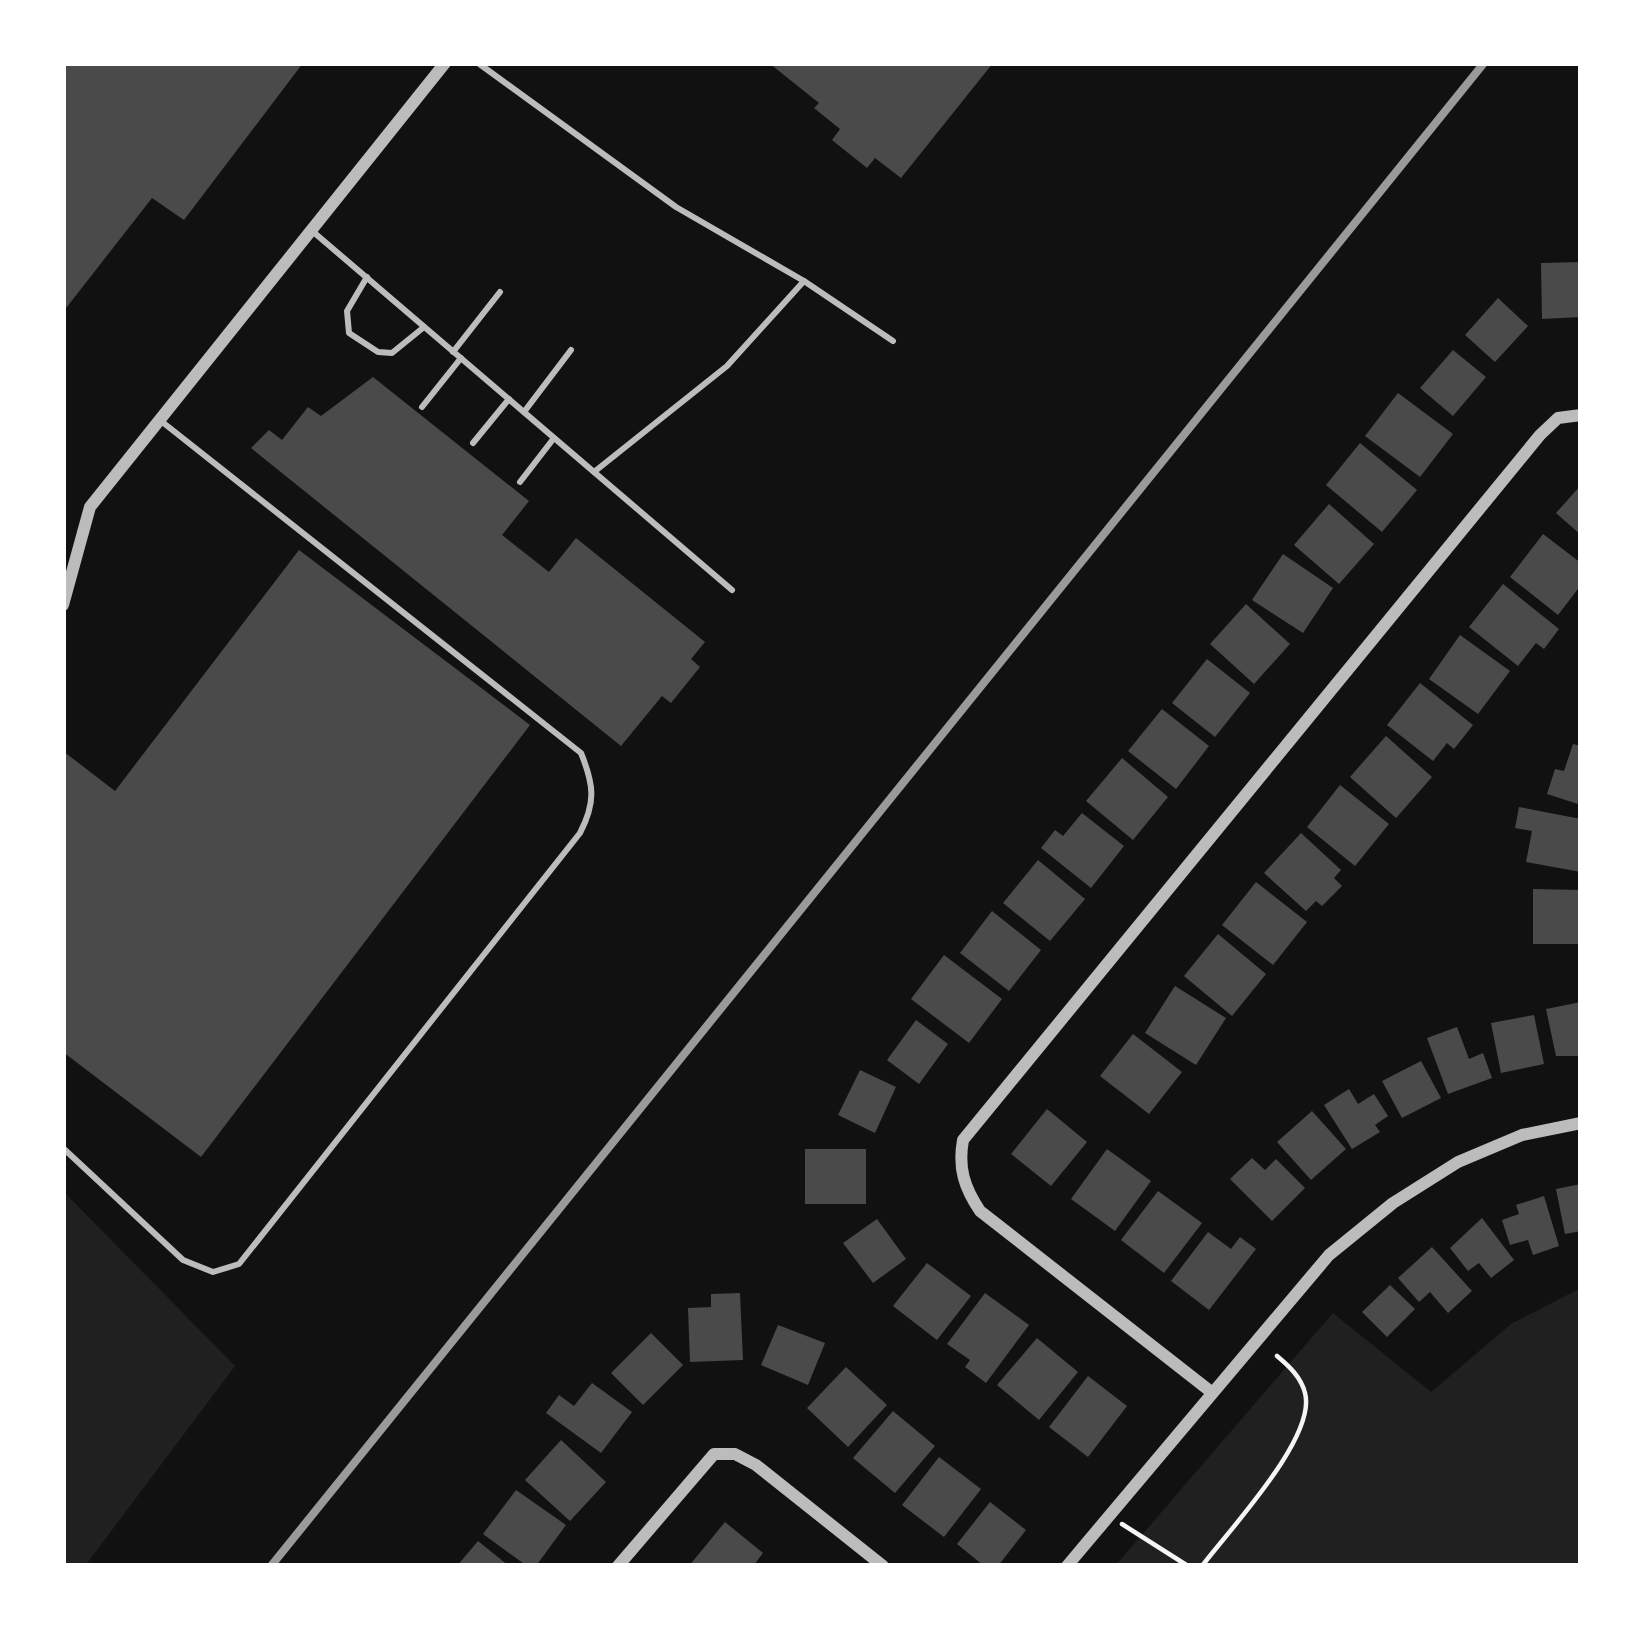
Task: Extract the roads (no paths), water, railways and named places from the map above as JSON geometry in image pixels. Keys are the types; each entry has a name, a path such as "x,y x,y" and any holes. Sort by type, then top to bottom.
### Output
{"street":[{"path":"63,605 90,507 440,65"},
{"path":"1210,1391 980,1211 966,1190 959,1161 963,1140 1540,435 1558,418 1581,415"},
{"path":"1067,1566 1210,1391 1329,1256 1394,1203 1458,1162 1522,1135 1581,1123"},
{"path":"618,1566 714,1454 735,1454 756,1465 883,1566"}],"lane":[{"path":"478,63 676,207 804,281 892,341"},
{"path":"311,230 732,590"},
{"path":"367,277 347,311 349,333 378,352 392,353 424,327"},
{"path":"594,472 727,366 804,281"},
{"path":"422,407 500,292"},
{"path":"524,412 572,350"},
{"path":"473,443 509,399"},
{"path":"63,1148 183,1260 213,1272 239,1264 566,851 594,807 593,782 581,753 159,419"},
{"path":"520,482 554,437"}],"railway":[{"path":"271,1566 1484,63"}]}
